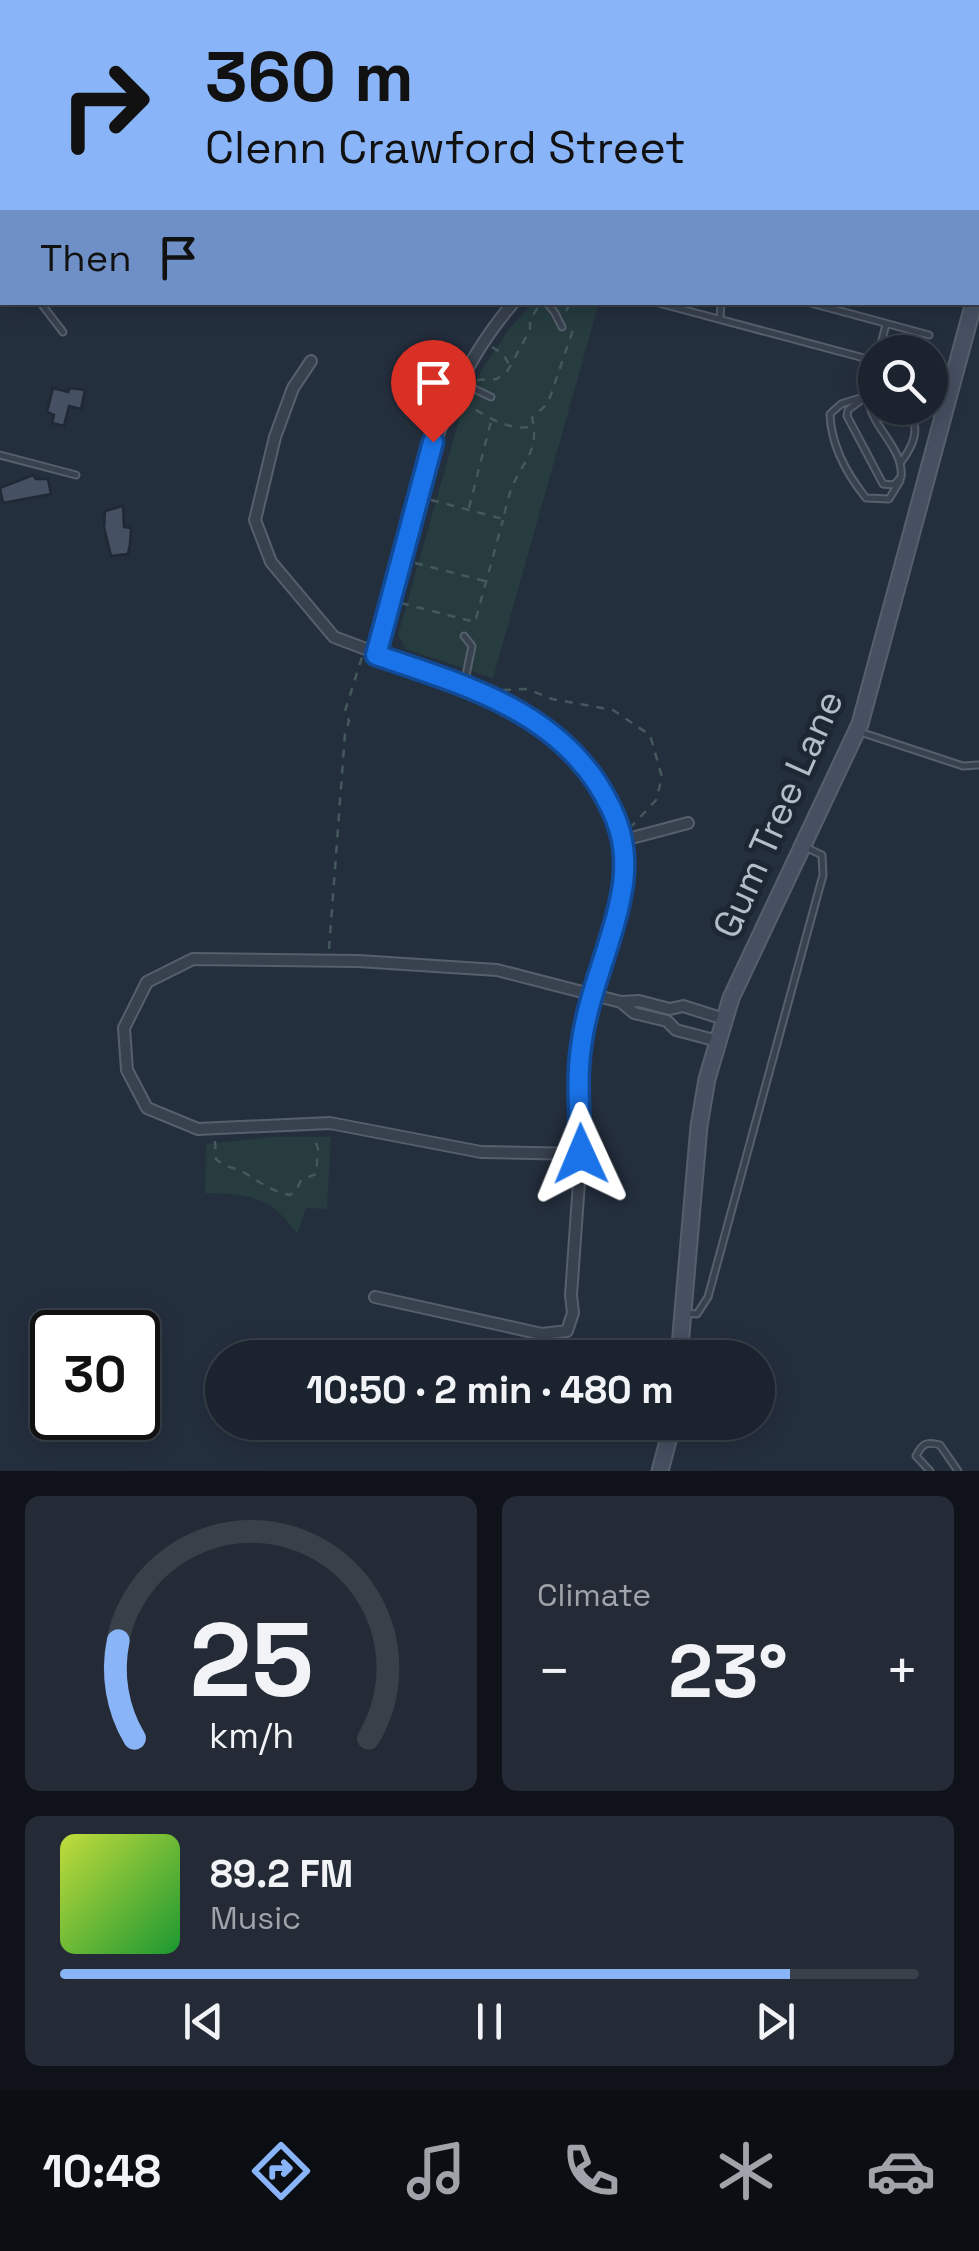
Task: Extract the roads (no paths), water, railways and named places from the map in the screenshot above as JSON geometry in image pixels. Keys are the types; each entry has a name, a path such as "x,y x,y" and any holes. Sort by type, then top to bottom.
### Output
{"street":[{"path":"376,655 433,442 459,382 512,305"},
{"name":"Gum Tree Lane","path":"681,1340 698,1126 718,1041 731,998 857,730 972,305"},
{"path":"311,360 292,388 274,437 256,520 271,562 334,637 499,700 537,720 584,763 613,808 624,840 622,885 580,1048 581,1154 574,1313 567,1331 542,1334 376,1297"},
{"path":"624,840 688,823"},
{"path":"581,1154 481,1152 330,1123 198,1129 147,1108 127,1070 124,1028 147,982 193,959 497,970 621,1002 634,1012 668,1015 684,1006 724,1020"},
{"path":"668,1015 676,1030 718,1041"},
{"path":"660,1471 668,1440"}],"lane":[{"path":"42,305 64,332"},
{"path":"548,305 556,312 562,327"},
{"path":"666,305 858,357"},
{"path":"720,320 721,305"},
{"path":"818,305 929,335"},
{"path":"883,335 886,324"},
{"path":"948,381 953,382"},
{"path":"459,382 490,397"},
{"path":"858,398 830,414 831,439 866,498 889,500 900,481 901,462 880,425"},
{"path":"858,402 848,410 847,416 883,484 890,486 900,481"},
{"path":"901,462 910,450 916,425"},
{"path":"0,455 76,475"},
{"path":"464,636 472,646 464,686"},
{"path":"857,730 964,766 979,765"},
{"path":"683,1313 697,1314 708,1297 822,875 822,855 802,846"},
{"path":"930,1471 916,1456 922,1445 929,1442 940,1445 958,1471"}]}
